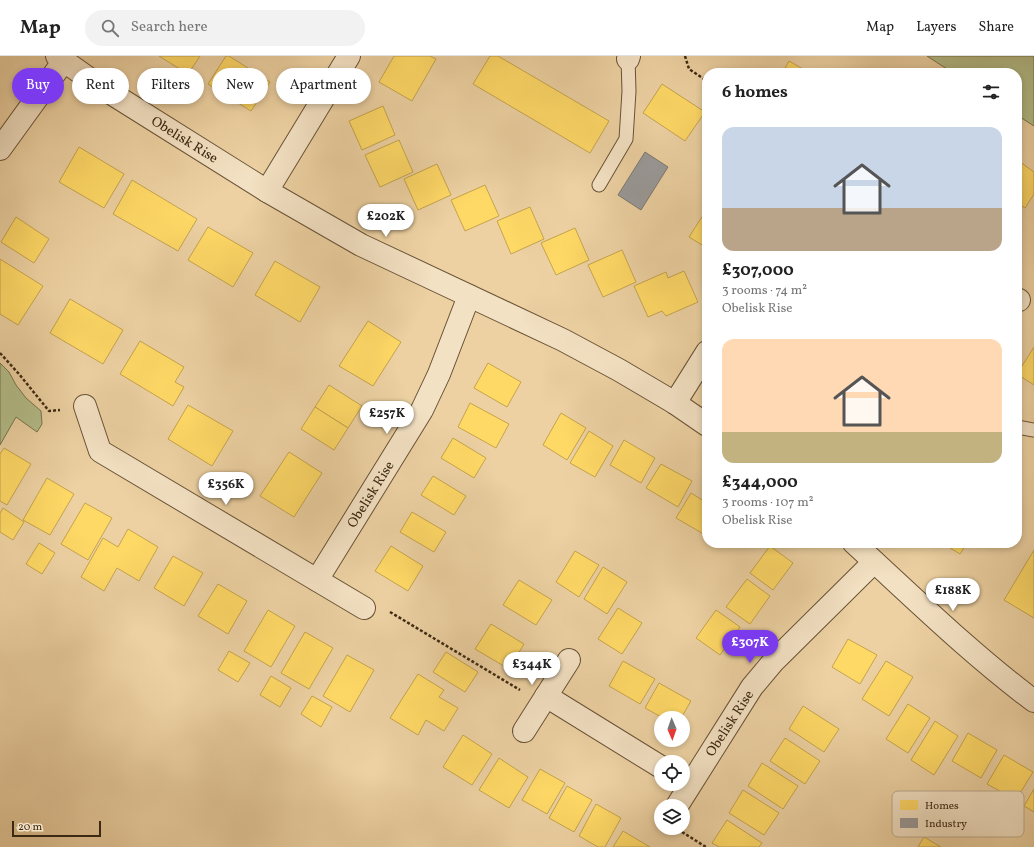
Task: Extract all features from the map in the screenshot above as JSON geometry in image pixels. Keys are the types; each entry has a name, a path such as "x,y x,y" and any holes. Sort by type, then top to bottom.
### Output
{"street":[{"path":"267,191 349,56"},
{"name":"Obelisk Rise","path":"0,149 60,59 267,191 361,245 620,370 675,403 702,422"},
{"name":"Obelisk Rise","path":"317,580 422,410 439,374 469,296"},
{"path":"675,403 702,360"},
{"path":"85,406 100,451 364,608"},
{"path":"859,548 992,669 1034,702"},
{"name":"Obelisk Rise","path":"690,777 752,687 773,662 874,562"},
{"path":"524,731 568,660"},
{"path":"546,696 654,763"}],"lane":[{"path":"599,185 626,139 629,91 628,57"},
{"path":"1022,428 1034,430"}],"path":[{"path":"685,56 688,69 702,78"},
{"path":"0,353 49,411 85,406"},
{"path":"364,608 389,611 523,692 546,696"},
{"path":"687,835 706,847"}],"green space":[{"path":"927,56 1034,56 1034,126 1022,118 1022,68 945,68"},
{"path":"0,363 9,372 16,385 26,398 41,411 42,424 37,432 16,417 0,445"}],"building: Homes":[{"path":"159,56 200,56 192,68 178,68"},
{"path":"226,56 229,56 248,68 218,68"},
{"path":"394,56 430,56 436,59 412,101 379,82"},
{"path":"490,56 498,56 609,121 590,153 473,84"},
{"path":"789,61 801,68 785,68"},
{"path":"212,78 212,87 208,84"},
{"path":"662,84 702,110 702,116 685,141 643,113"},
{"path":"240,104 256,104 251,111"},
{"path":"383,106 395,135 362,150 349,121"},
{"path":"399,140 413,172 380,187 365,155"},
{"path":"79,147 124,174 104,208 59,182"},
{"path":"1022,163 1034,172 1034,194 1025,208 1022,206"},
{"path":"437,164 451,195 418,210 404,179"},
{"path":"132,180 197,219 178,251 113,214"},
{"path":"485,185 499,216 465,231 451,200"},
{"path":"530,207 544,239 511,254 497,221"},
{"path":"16,217 49,239 34,263 1,242"},
{"path":"702,217 702,245 689,237"},
{"path":"208,227 253,253 233,287 188,260"},
{"path":"575,228 589,260 556,275 541,243"},
{"path":"622,250 636,282 603,297 588,265"},
{"path":"0,259 43,286 18,325 0,314"},
{"path":"275,261 320,287 300,322 255,295"},
{"path":"684,271 698,302 666,316 662,311 648,317 634,286 666,272 668,278"},
{"path":"70,299 123,330 103,364 50,333"},
{"path":"368,321 401,342 373,386 339,366"},
{"path":"140,341 184,367 175,382 184,387 173,406 120,374"},
{"path":"1034,347 1034,385 1022,377 1022,366"},
{"path":"488,363 521,382 507,407 474,388"},
{"path":"329,385 362,406 348,428 315,407"},
{"path":"470,403 509,424 496,448 458,427"},
{"path":"188,405 233,431 212,466 168,439"},
{"path":"315,407 348,428 334,450 301,429"},
{"path":"561,413 586,428 567,460 543,445"},
{"path":"589,431 613,446 595,477 570,463"},
{"path":"453,438 486,458 474,478 441,458"},
{"path":"624,440 655,458 641,483 610,465"},
{"path":"4,448 31,464 7,505 0,501 0,454"},
{"path":"289,452 322,473 294,517 260,496"},
{"path":"661,464 692,481 678,507 646,488"},
{"path":"433,476 466,496 454,515 421,495"},
{"path":"47,478 74,494 50,535 23,520"},
{"path":"691,493 702,500 702,533 676,518"},
{"path":"85,503 112,518 88,560 61,544"},
{"path":"3,508 24,522 13,540 0,532 0,513"},
{"path":"412,512 446,532 434,552 400,532"},
{"path":"128,529 158,547 139,581 117,568 104,591 81,577 103,538 118,547"},
{"path":"39,543 55,553 42,574 26,564"},
{"path":"391,546 423,566 408,591 375,571"},
{"path":"769,548 773,548 793,563 773,590 750,573"},
{"path":"950,548 964,548 960,554"},
{"path":"1034,550 1034,618 1004,600"},
{"path":"575,551 599,565 579,597 556,582"},
{"path":"173,556 203,573 184,606 154,588"},
{"path":"603,567 627,582 607,614 584,599"},
{"path":"747,579 770,596 750,624 726,607"},
{"path":"519,580 552,600 536,625 503,605"},
{"path":"218,584 247,601 228,634 198,616"},
{"path":"618,608 642,623 622,654 598,639"},
{"path":"268,610 295,626 271,667 244,651"},
{"path":"716,610 740,627 720,655 696,638"},
{"path":"491,624 524,644 509,669 475,649"},
{"path":"305,632 333,648 309,689 281,673"},
{"path":"848,639 877,655 860,684 832,667"},
{"path":"229,651 250,663 238,682 218,670"},
{"path":"446,652 478,672 465,692 433,672"},
{"path":"347,655 374,670 350,712 323,696"},
{"path":"623,661 655,679 640,704 609,686"},
{"path":"886,661 913,677 889,716 862,699"},
{"path":"418,674 444,690 439,697 458,708 444,731 426,720 418,735 390,718"},
{"path":"271,676 291,688 280,707 260,695"},
{"path":"659,683 691,701 685,711 654,711 654,713 645,708"},
{"path":"312,696 332,707 321,727 301,714"},
{"path":"908,704 930,718 908,753 886,739"},
{"path":"803,706 839,729 824,752 789,729"},
{"path":"935,721 958,736 934,775 911,760"},
{"path":"968,733 997,750 981,778 952,761"},
{"path":"463,735 492,754 472,785 443,767"},
{"path":"785,738 820,761 805,784 770,761"},
{"path":"1004,755 1033,772 1021,791 1000,791 987,784"},
{"path":"499,758 528,777 509,808 479,790"},
{"path":"762,763 798,786 783,809 748,786"},
{"path":"540,769 565,783 547,814 522,800"},
{"path":"567,786 592,800 574,832 549,818"},
{"path":"1034,789 1034,812 1024,806"},
{"path":"743,790 779,813 764,835 729,813"},
{"path":"596,804 621,818 605,847 598,847 579,836"},
{"path":"727,820 762,843 759,847 719,847 712,843"},
{"path":"623,831 650,847 613,847"},
{"path":"924,837 941,847 918,847"}],"building: Industry":[{"path":"645,152 668,167 641,210 618,195"}]}
